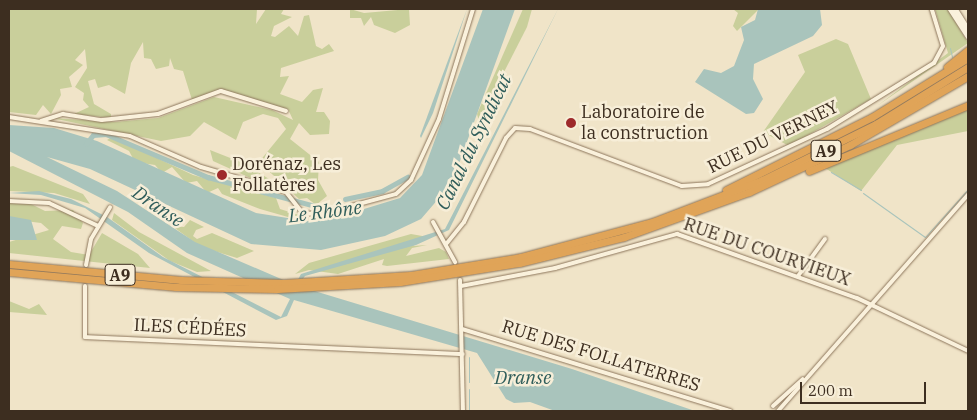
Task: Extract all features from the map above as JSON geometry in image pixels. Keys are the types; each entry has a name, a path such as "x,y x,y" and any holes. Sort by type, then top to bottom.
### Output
{"highway":[{"path":"890,107 968,50"},
{"path":"674,215 890,107 968,58"},
{"name":"A9","path":"9,264 230,286 307,282 482,264 569,246 674,215 826,150 968,67"},
{"name":"A9","path":"9,272 230,286 327,288 428,279 526,262 624,237 717,205 843,149 968,76"},
{"path":"717,205 968,105"}],"main road":[{"path":"950,9 968,37"},
{"path":"954,9 968,30"}],"street":[{"path":"9,117 130,136 190,163 290,196 295,206 303,214 321,214 405,187 424,158 473,9"},
{"name":"RUE DU VERNEY","path":"445,240 464,222 506,138 515,128 530,129 682,186 708,184 827,129 934,63 943,46 932,9"},
{"path":"41,121 63,114 102,120 143,116 221,91 286,111"},
{"path":"778,411 805,378 968,196"},
{"path":"9,201 49,203 99,225"},
{"path":"86,265 99,225 109,209"},
{"path":"433,222 445,240 455,262"},
{"name":"RUE DU COURVIEUX","path":"461,286 555,268 677,234 872,304 968,352"},
{"path":"798,276 825,239"},
{"path":"460,280 463,411"},
{"name":"ILES CÉDÉES","path":"85,286 85,337 294,347 463,352"},
{"name":"RUE DES FOLLATERRES","path":"462,331 731,411"},
{"path":"773,406 805,378"}],"green space":[{"path":"9,9 257,9 256,24 266,9 284,9 281,14 292,17 274,26 271,36 275,37 289,26 298,36 304,16 309,15 316,46 322,49 329,44 334,51 281,68 280,77 289,76 280,94 302,102 313,90 323,88 316,112 324,112 330,121 329,134 310,135 299,123 290,139 319,162 318,180 327,196 316,205 307,198 299,199 259,162 286,129 278,118 263,114 243,122 236,140 204,122 190,136 161,141 52,118 115,122 158,118 214,97 272,110 293,120 288,109 249,102 234,94 214,92 192,100 183,71 174,69 170,58 169,66 156,69 151,59 144,58 143,42 131,63 125,94 109,85 98,88 95,79 88,81 94,104 111,114 111,118 74,114 89,107 83,100 84,93 75,87 87,68 85,49 75,60 83,65 69,77 72,87 60,89 61,95 51,114 43,105 36,115 9,112"},
{"path":"350,9 364,13 409,9 410,25 395,33 374,25 371,17 364,26 361,18 350,18"},
{"path":"523,9 532,9 527,27 479,121 477,114"},
{"path":"733,9 759,9 737,31 733,26 738,13"},
{"path":"935,9 948,9 968,43 877,106 948,53"},
{"path":"836,39 848,44 871,99 789,146 763,132 805,72 798,55"},
{"path":"968,108 968,131 897,145 861,191 825,168"},
{"path":"112,137 193,175 276,198 280,209 302,216 295,219 260,209 222,194 218,188 207,193 197,181 186,183 172,167 162,173 155,165 135,162 129,151 107,140"},
{"path":"210,150 243,163 274,182 264,184 213,161"},
{"path":"13,166 83,194 90,204 54,193 9,191 9,167"},
{"path":"9,199 21,199 45,211 73,210 83,223 81,229 62,226 53,239 71,252 89,255 102,233 138,254 150,268 9,253 9,242 49,230 41,223 9,219"},
{"path":"114,213 139,232 211,271 197,272 170,261 112,220"},
{"path":"190,220 204,227 196,230 193,236 197,239 212,233 254,251 237,258 201,247 172,226 184,227"},
{"path":"411,234 428,237 413,246 427,245 412,248 406,256 439,248 446,252 449,259 387,266 382,265 384,259 338,274 309,270 295,274 309,263"},
{"path":"9,301 29,309 39,304 47,315 9,312"}],"water":[{"path":"467,9 433,113 421,138 420,136"},
{"name":"Dranse","path":"483,9 515,9 452,183 421,219 385,236 321,250 251,244 90,169 47,157 117,191 195,242 295,285 301,274 445,229 558,9 449,230 416,245 305,276 298,286 572,369 695,411 555,411 530,402 514,403 506,399 477,353 294,300 287,316 276,320 149,253 85,208 41,195 9,193 39,191 71,199 107,217 163,257 281,317 290,299 187,253 128,212 9,151 9,125 54,128 97,141 256,213 313,222 341,216 400,198 422,175"},
{"path":"758,9 820,9 822,25 813,36 754,64 753,79 763,99 754,113 746,114 695,82 704,69 721,73 734,66 744,40 741,27 755,20"},
{"path":"9,216 31,220 37,240 9,240"}],"waterway":[{"path":"950,48 952,57"},
{"name":"Le Rhône","path":"86,144 93,135 106,134 208,177 319,207"},
{"path":"831,172 861,190"},
{"name":"Le Rhône","path":"345,199 382,191 407,177"},
{"path":"863,193 925,237 968,189"},
{"path":"469,357 469,382"},
{"path":"469,389 469,411"}],"place":[{"name":"Laboratoire de la construction","path":"571,123"},
{"name":"Dorénaz, Les Follatères","path":"222,175"}],"water label":[{"name":"Canal du Syndicat","path":"474,142"}]}
